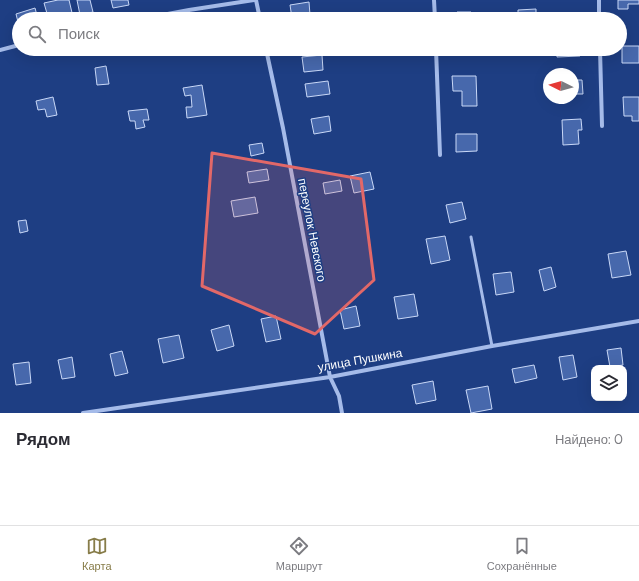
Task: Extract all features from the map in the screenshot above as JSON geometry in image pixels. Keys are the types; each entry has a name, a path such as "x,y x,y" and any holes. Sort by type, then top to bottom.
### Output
{"street":[{"path":"178,12 255,0 258,12"},
{"path":"434,0 435,12"},
{"path":"599,0 599,12"},
{"path":"0,50 12,47"},
{"name":"переулок Невского","path":"268,56 283,128 330,377 339,396 342,413"},
{"path":"436,56 440,155"},
{"path":"600,56 602,126"},
{"name":"улица Пушкина","path":"83,413 330,377 492,346 639,321"}],"lane":[{"path":"471,237 492,346"}],"highlighted area":[{"path":"212,153 361,179 374,280 315,334 202,286"}],"building":[{"path":"58,0 69,0 72,12 47,12 44,3"},
{"path":"77,0 90,0 93,12 79,12"},
{"path":"111,0 128,0 129,5 113,8"},
{"path":"618,0 639,0 639,4 628,4 628,9 618,9"},
{"path":"309,2 310,12 291,12 290,5"},
{"path":"35,8 36,12 22,12"},
{"path":"536,9 536,12 518,12 518,10"},
{"path":"627,46 639,46 639,63 622,63 622,56 627,56"},
{"path":"322,56 323,70 304,72 302,57"},
{"path":"557,56 580,56 557,57"},
{"path":"106,66 109,84 97,85 95,68"},
{"path":"452,76 476,76 477,106 462,106 462,91 453,91"},
{"path":"579,80 582,80 583,94 579,94"},
{"path":"328,81 330,94 307,97 305,84"},
{"path":"202,85 207,115 187,118 186,107 192,107 191,95 185,96 183,88"},
{"path":"53,97 57,115 47,117 45,109 38,110 36,101"},
{"path":"623,97 639,97 639,121 632,121 632,116 624,116"},
{"path":"147,109 149,120 143,120 145,127 136,129 135,121 130,121 128,111"},
{"path":"329,116 331,131 314,134 311,119"},
{"path":"581,119 582,130 578,130 579,144 563,145 562,120"},
{"path":"456,134 477,134 477,151 456,152"},
{"path":"262,143 264,153 251,156 249,145"},
{"path":"267,169 269,180 249,183 247,172"},
{"path":"370,172 374,189 354,193 350,176"},
{"path":"340,180 342,191 325,194 323,183"},
{"path":"255,197 258,213 234,217 231,201"},
{"path":"462,202 466,219 450,223 446,205"},
{"path":"26,220 28,231 20,233 18,221"},
{"path":"445,236 450,260 431,264 426,239"},
{"path":"626,251 631,275 612,278 608,254"},
{"path":"551,267 556,287 544,291 539,270"},
{"path":"511,272 514,292 496,295 493,274"},
{"path":"414,294 418,316 398,319 394,297"},
{"path":"356,306 360,326 344,329 340,310"},
{"path":"276,316 281,339 266,342 261,319"},
{"path":"229,325 234,346 217,351 211,330"},
{"path":"179,335 184,358 163,363 158,339"},
{"path":"621,348 623,365 610,365 607,350"},
{"path":"122,351 128,373 115,376 110,354"},
{"path":"573,355 577,377 563,380 559,357"},
{"path":"72,357 75,377 62,379 58,360"},
{"path":"29,362 31,383 16,385 13,364"},
{"path":"534,365 537,378 515,383 512,369"},
{"path":"433,381 436,400 416,404 412,385"},
{"path":"488,386 492,409 471,413 466,390"}]}
